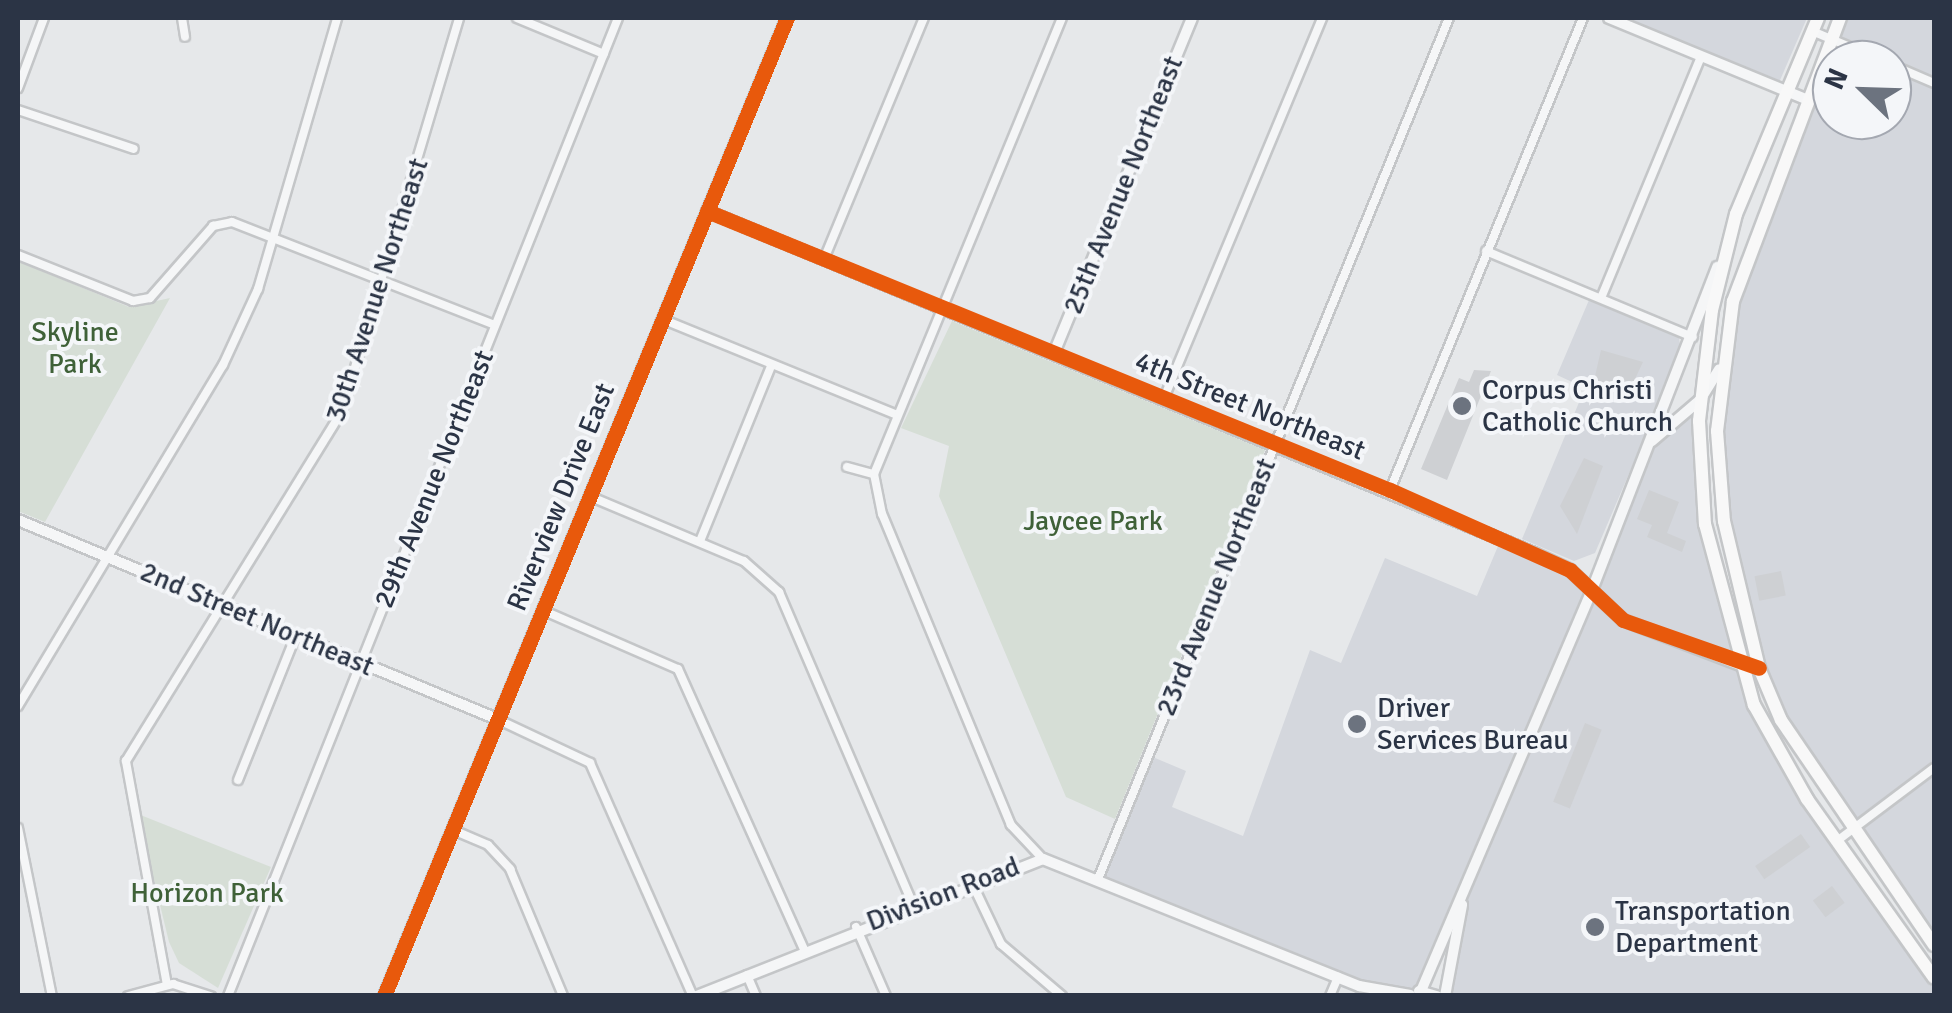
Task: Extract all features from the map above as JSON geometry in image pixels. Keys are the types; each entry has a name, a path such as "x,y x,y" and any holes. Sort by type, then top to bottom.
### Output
{"highway":[{"path":"1840,18 1752,236 1719,370 1724,521 1759,668 1800,754 1934,946"},
{"path":"1815,24 1736,214 1700,400 1705,524 1740,669 1780,754 1934,978"}],"street":[{"path":"18,88 21,69 44,18"},
{"path":"182,18 185,37"},
{"path":"18,706 223,365 273,235 337,18"},
{"name":"30th Avenue Northeast","path":"167,985 126,761 221,604 328,441 383,280 459,18"},
{"path":"517,18 604,54"},
{"name":"29th Avenue Northeast","path":"228,996 618,18"},
{"name":"Riverview Drive East","path":"384,996 787,18"},
{"path":"824,259 924,18"},
{"path":"1042,860 1011,825 882,514 874,474 1062,18"},
{"name":"25th Avenue Northeast","path":"1054,352 1192,18"},
{"path":"1164,398 1322,18"},
{"name":"23rd Avenue Northeast","path":"1098,879 1449,18"},
{"path":"1390,490 1583,18"},
{"path":"1609,18 1806,99"},
{"path":"1815,24 1832,39"},
{"path":"1601,298 1702,56"},
{"path":"18,110 134,149"},
{"name":"4th Street Northeast","path":"707,211 1390,490 1559,564 1623,620 1740,669 1759,668"},
{"path":"1413,994 1462,904 1590,595 1652,442 1736,214"},
{"path":"18,255 134,301 150,298 213,226 273,235 495,325"},
{"path":"1486,251 1692,337"},
{"path":"662,319 896,416"},
{"path":"700,541 771,366"},
{"path":"1652,442 1700,400 1719,370"},
{"path":"847,466 874,474"},
{"path":"588,496 700,541 767,578 795,618 913,904"},
{"name":"2nd Street Northeast","path":"18,520 497,719"},
{"path":"542,610 658,655 684,678 804,950"},
{"path":"238,780 296,636"},
{"path":"497,719 569,749 598,774 695,996"},
{"path":"1837,841 1934,768"},
{"path":"18,828 52,996"},
{"path":"452,830 488,845 510,869 563,996"},
{"name":"Division Road","path":"695,996 971,881 1042,860 1338,977 1373,996"},
{"path":"971,881 1001,944 1062,996"},
{"path":"1445,996 1462,904"},
{"path":"856,927 886,996"},
{"path":"748,975 756,996"},
{"path":"1330,996 1338,977"},
{"path":"128,996 167,985 211,996"},
{"name":"Division Road","path":"1359,986 1437,996"}],"shaded area":[{"path":"1623,18 1807,18 1777,87"},
{"path":"1840,18 1934,18 1934,945 1820,785 1759,668 1734,580 1717,431 1726,334 1812,96 1812,140 1912,140 1912,40 1832,40"},
{"path":"1592,293 1678,330 1681,352 1595,553 1574,561 1522,539 1585,388 1557,375"},
{"path":"1700,400 1705,524 1741,669 1780,754 1934,978 1934,995 1445,995 1462,906 1421,991 1388,993 1098,879 1148,755 1186,771 1172,807 1243,836 1310,650 1341,663 1385,558 1477,596 1501,539 1559,564 1590,594 1652,442"}],"green space":[{"name":"Skyline Park","path":"18,261 129,307 170,298 45,522 18,511"},
{"name":"Jaycee Park","path":"952,321 1265,450 1115,819 1066,797 939,496 949,446 901,428"},
{"name":"Horizon Park","path":"138,814 271,867 218,988 179,963 169,942"}],"building":[{"path":"1601,350 1643,362 1626,398 1593,385"},
{"name":"Corpus Christi Catholic Church","path":"1474,370 1491,371 1447,480 1421,469 1459,378 1469,382"},
{"path":"1584,458 1603,466 1577,534 1560,506"},
{"path":"1649,490 1679,502 1667,533 1686,541 1682,552 1647,537 1652,525 1637,519"},
{"path":"1781,571 1786,596 1759,601 1754,576"},
{"path":"1585,723 1602,730 1570,809 1553,802"},
{"path":"1801,834 1810,847 1764,879 1755,866"},
{"path":"1832,886 1845,903 1825,917 1813,900"}],"cycle path":[{"path":"384,996 787,18"},
{"path":"707,211 1390,490 1570,570 1623,620 1759,668"}],"place":[{"name":"Corpus Christi Catholic Church","path":"1462,406"},
{"name":"Driver Services Bureau","path":"1357,724"},
{"name":"Transportation Department","path":"1595,927"}]}
